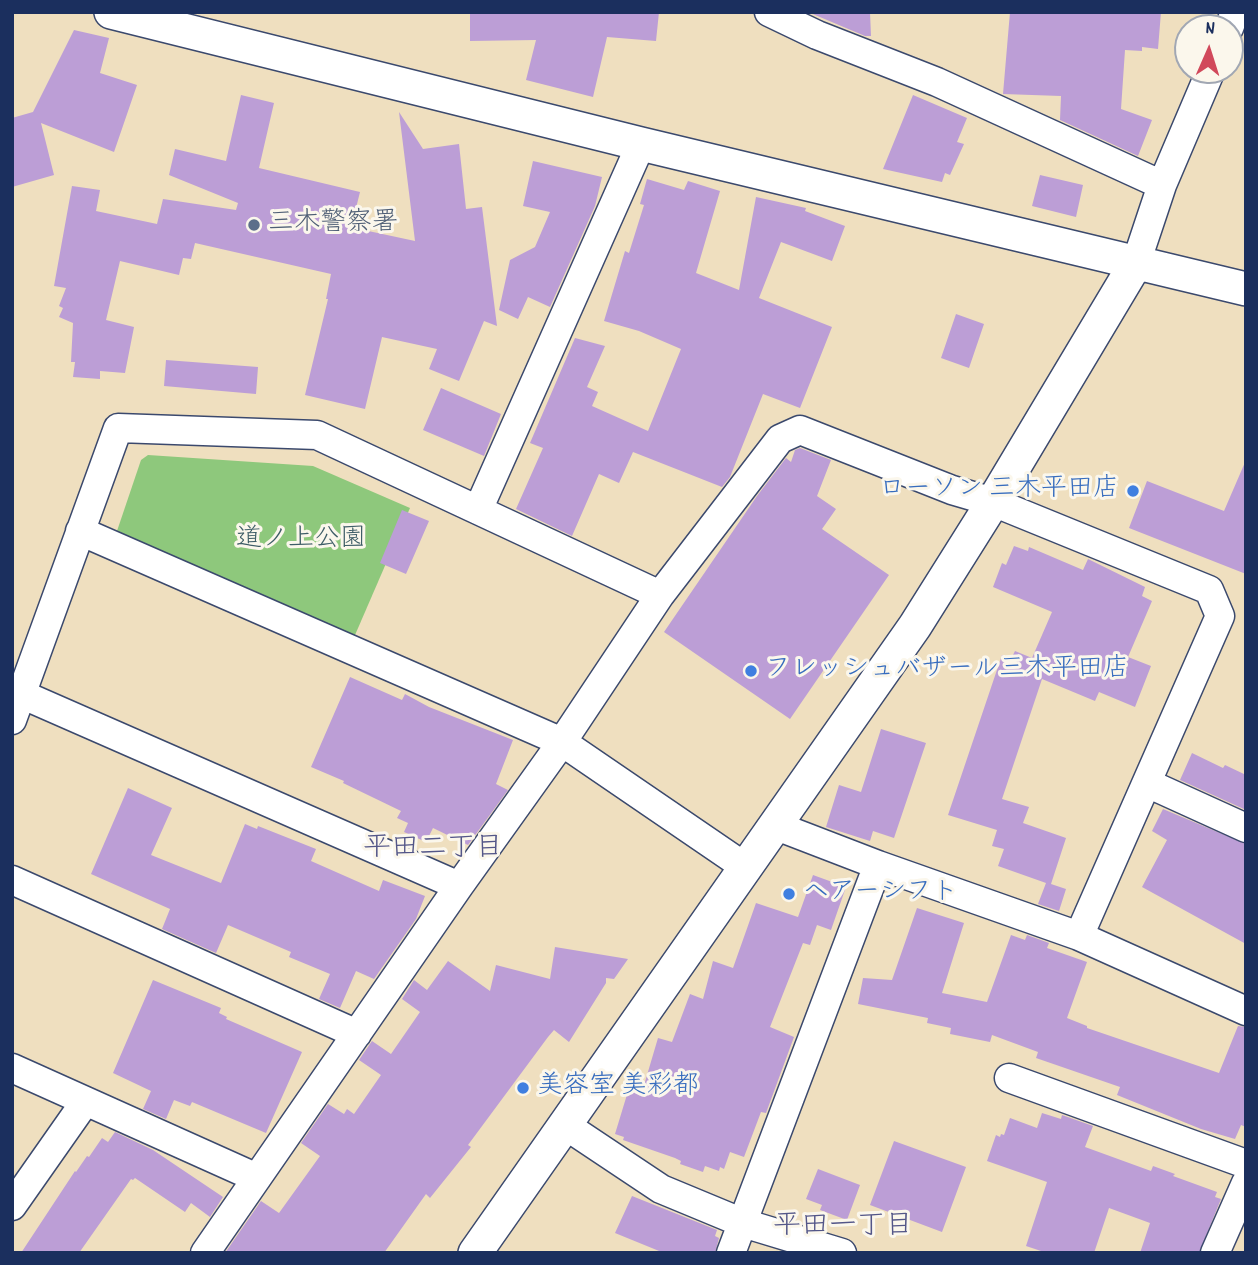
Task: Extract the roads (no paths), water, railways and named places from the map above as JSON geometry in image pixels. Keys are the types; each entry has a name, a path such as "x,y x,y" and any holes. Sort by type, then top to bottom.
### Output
{"street":[{"path":"111,12 641,144 1246,289"},
{"path":"769,12 817,35 937,82 1162,185"},
{"path":"475,1253 915,626 993,502 1136,263 1162,185 1205,84"},
{"path":"478,510 641,144"},
{"path":"459,886 17,707 118,428 317,435 660,595"},
{"path":"205,1253 562,742 660,595 780,439 800,430 952,490 993,502 1209,590 1220,616 1079,936"},
{"path":"80,531 562,742 745,867"},
{"path":"1147,783 1246,828"},
{"path":"774,825 1079,936 1246,1011"},
{"path":"731,1253 878,865"},
{"path":"12,880 357,1034"},
{"path":"12,1068 257,1178"},
{"path":"1009,1078 1246,1164"},
{"path":"12,1206 85,1102"},
{"path":"565,1125 661,1189 743,1223 842,1253"},
{"path":"1215,1253 1246,1183"}],"place":[{"name":"三木警察署","path":"254,225"},
{"name":"ローソン 三木平田店","path":"1133,491"},
{"name":"フレッシュバザール三木平田店","path":"751,671"},
{"name":"ヘアーシフト","path":"789,894"},
{"name":"美容室 美彩都","path":"523,1088"}],"district":[{"name":"平田二丁目","path":"433,851"},
{"name":"平田一丁目","path":"843,1229"}],"park label":[{"name":"道ノ上公園","path":"301,541"}]}
